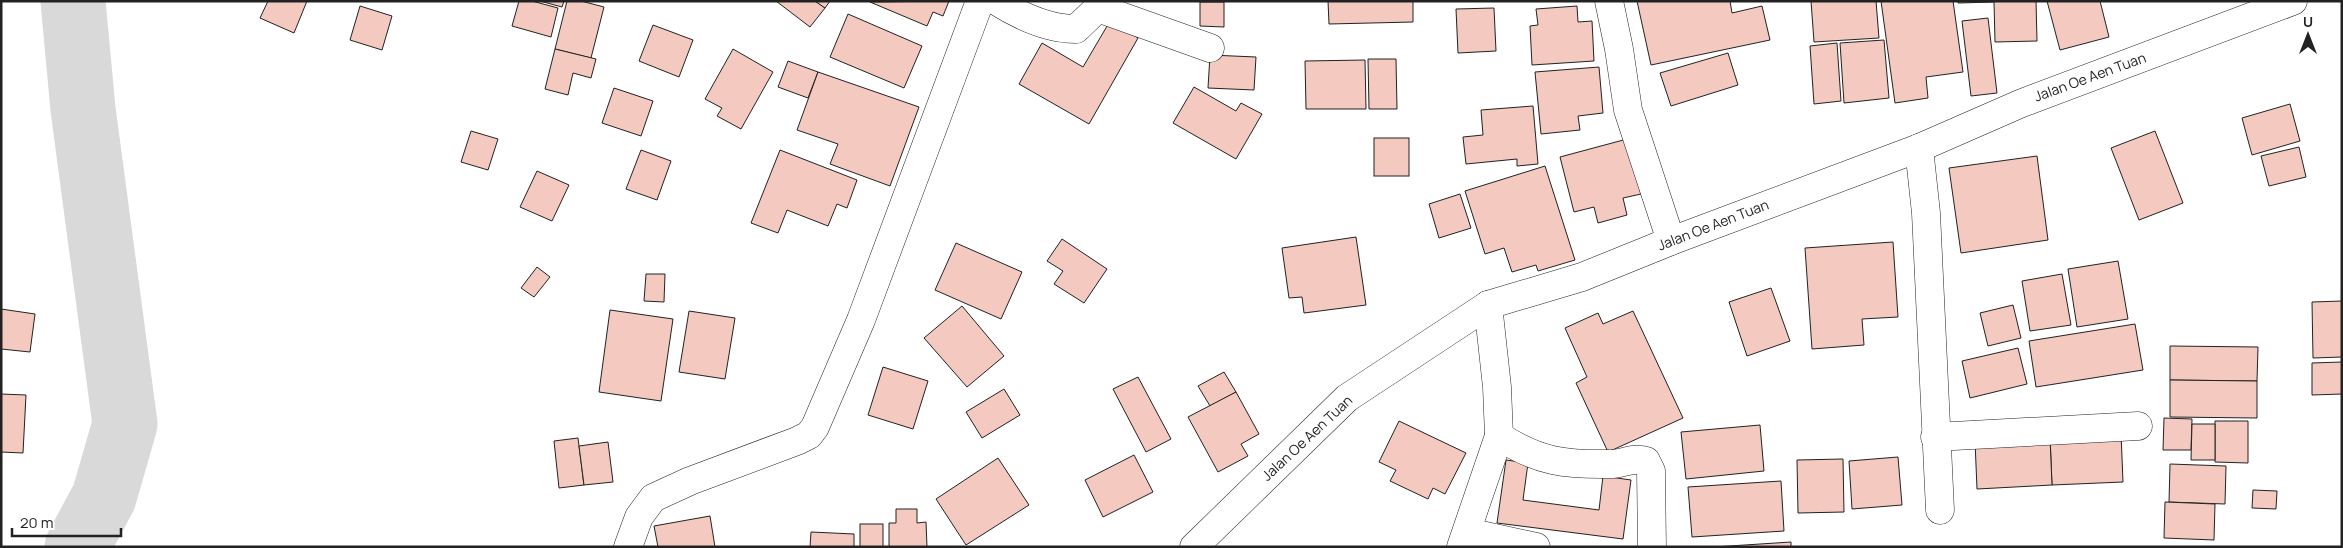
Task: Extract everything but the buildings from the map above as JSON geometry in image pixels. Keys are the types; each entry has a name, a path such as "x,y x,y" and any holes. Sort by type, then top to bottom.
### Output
{"street":[{"path":"628,547 639,518 653,498 690,480 797,441 809,435 815,427 861,320 980,1"},
{"path":"996,1 1035,22 1063,29 1076,29 1100,5 1210,48"},
{"path":"1609,1 1619,49 1628,110 1671,241"},
{"name":"Jalan Oe Aen Tuan","path":"1194,547 1347,398 1488,304 1582,277 1671,241 1919,148 2022,102 2293,1"},
{"path":"1919,148 1926,213 1935,437 1940,510"},
{"path":"1488,304 1497,387 1499,436 1464,539 1536,547"},
{"path":"1935,437 2138,426"},
{"path":"1499,436 1533,456 1557,462 1618,464 1639,459 1646,461 1651,472 1652,547"}],"waterway":[{"path":"73,1 83,109 125,424 104,497 77,547"}]}
